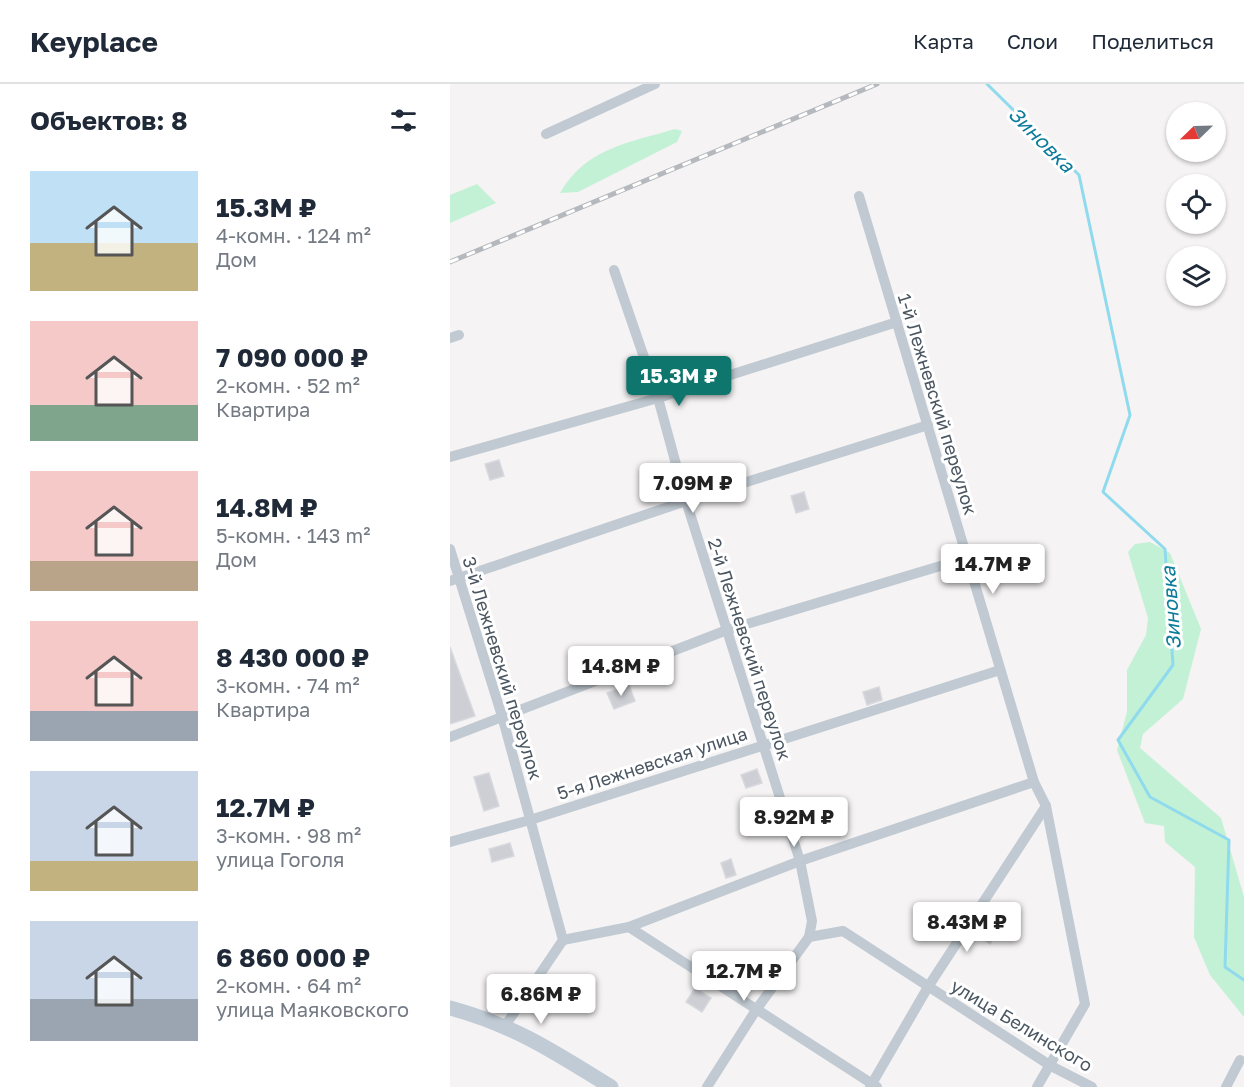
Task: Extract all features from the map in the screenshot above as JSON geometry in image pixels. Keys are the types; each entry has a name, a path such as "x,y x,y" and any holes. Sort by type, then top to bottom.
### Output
{"main road":[{"path":"450,1008 505,1026 546,1046 608,1086"}],"street":[{"path":"546,134 655,84"},
{"name":"1-й Лежневский переулок","path":"859,196 1034,782 1046,806 1085,1004 1051,1066"},
{"name":"2-й Лежневский переулок","path":"614,270 658,398 686,501 800,861 812,921 809,937"},
{"path":"450,457 658,398 897,322"},
{"path":"455,579 686,501 928,426"},
{"name":"3-й Лежневский переулок","path":"450,549 455,579 502,716 563,940"},
{"path":"450,737 727,630 967,558"},
{"name":"5-я Лежневская улица","path":"450,842 530,820 1000,670"},
{"path":"505,1026 563,940 629,927 800,861 1034,782"},
{"path":"629,927 873,1086 928,987 1046,806"},
{"name":"улица Белинского","path":"809,937 843,931 1051,1066 1092,1087"},
{"path":"707,1087 756,1010 809,937"},
{"path":"1226,1087 1240,1060"},
{"path":"1037,1087 1051,1066"}],"green space":[{"path":"675,129 682,131 677,142 578,192 560,193 570,178 595,157 610,149"},
{"path":"477,184 496,203 450,223 450,195"},
{"path":"1150,542 1170,553 1201,629 1183,699 1143,734 1140,748 1221,818 1244,897 1244,1017 1210,975 1194,937 1195,867 1165,842 1164,826 1145,823 1117,750 1127,712 1127,670 1146,635 1148,618 1128,552 1135,544"}],"building":[{"path":"499,460 504,476 490,480 485,464"},
{"path":"804,492 809,509 796,513 791,496"},
{"path":"450,647 475,716 450,724"},
{"path":"629,685 635,701 614,709 607,693"},
{"path":"879,687 882,700 867,705 863,692"},
{"path":"757,769 762,783 746,788 741,775"},
{"path":"489,773 499,806 484,811 474,777"},
{"path":"510,843 514,856 492,862 489,849"},
{"path":"731,859 736,875 726,878 721,863"},
{"path":"984,925 996,934 990,944 977,935"},
{"path":"695,988 711,998 702,1012 686,1002"}],"waterway":[{"name":"Зиновка","path":"987,84 1079,175 1130,415 1103,492 1165,549 1173,665 1118,740 1150,797 1229,840 1225,967 1244,980"}],"railway":[{"path":"450,262 877,84"}]}
